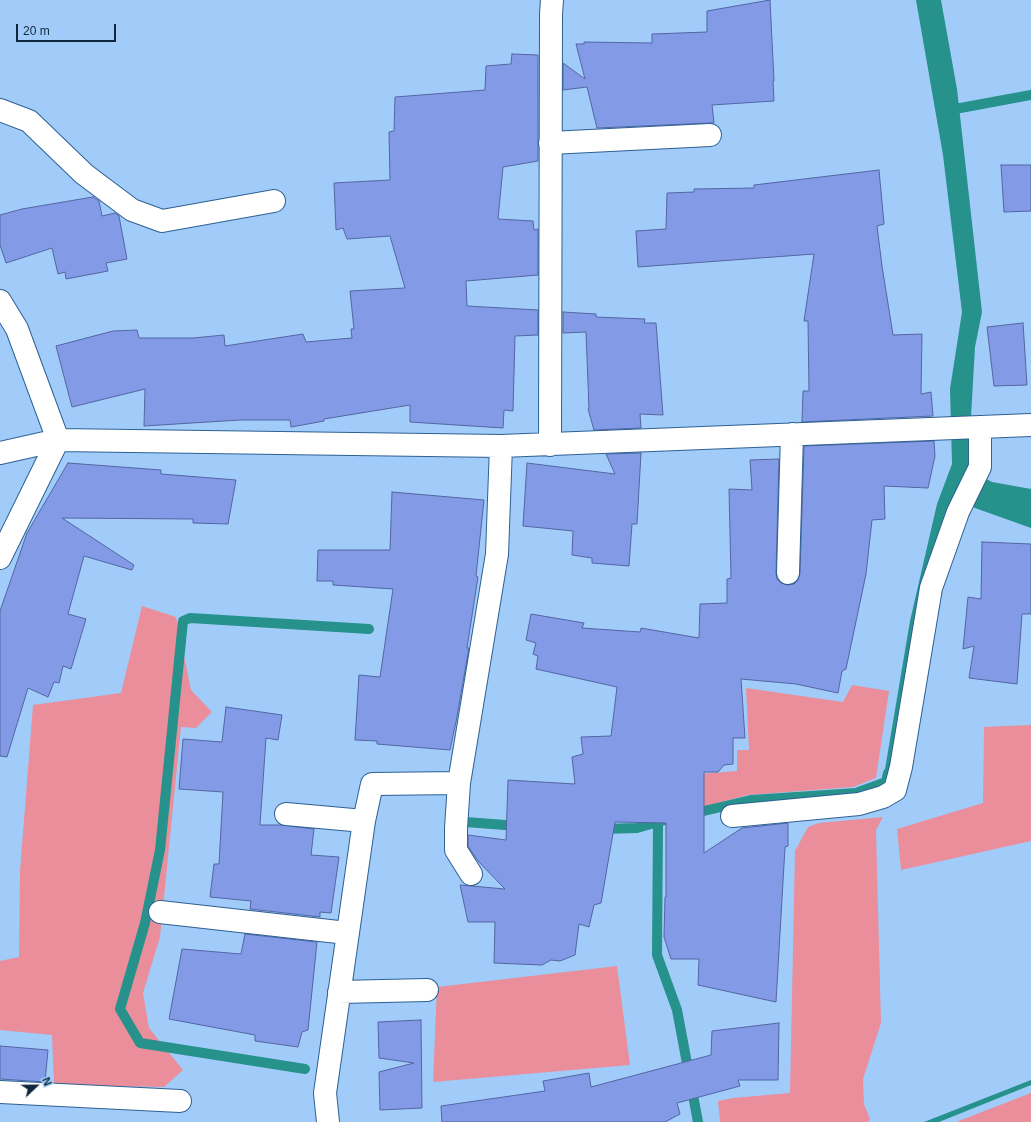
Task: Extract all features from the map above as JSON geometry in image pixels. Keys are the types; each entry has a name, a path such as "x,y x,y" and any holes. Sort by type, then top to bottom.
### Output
{"street":[{"path":"550,445 550,143 552,0"},
{"path":"0,110 29,121 84,174 132,210 162,221 274,201"},
{"path":"550,143 710,135"},
{"path":"0,301 17,329 58,440 0,558"},
{"path":"0,453 58,440 501,446 1031,425"},
{"path":"732,816 858,804 883,797 895,790 901,767 931,588 958,512 980,466 980,427"},
{"path":"788,573 792,434"},
{"path":"471,874 456,850 459,784 497,554 501,446"},
{"path":"328,1122 325,1093 364,821 372,784 459,784"},
{"path":"286,814 364,821"},
{"path":"160,912 347,933"},
{"path":"339,992 427,990"},
{"path":"0,1092 180,1101"}],"shaded area":[{"path":"916,0 941,0 957,89 982,312 975,347 968,469 992,482 1031,489 1031,528 975,508 964,499 954,494 923,591 901,696 888,783 882,787 910,621 937,504 952,464 950,389 962,312 943,155"},
{"path":"142,606 176,617 191,690 212,712 196,728 181,727 160,937 143,993 149,1028 183,1070 164,1087 54,1085 52,1035 0,1030 0,961 19,957 20,871 33,705 121,693"},
{"path":"852,685 889,691 876,778 853,787 748,795 675,814 674,776 737,771 737,750 749,750 746,688 843,702"},
{"path":"1031,725 1031,841 901,870 897,829 983,803 984,727"},
{"path":"883,817 876,830 881,1023 863,1079 864,1104 870,1119 868,1122 720,1122 718,1101 733,1098 790,1093 795,851 808,827 819,823"},
{"path":"617,966 630,1065 433,1082 437,987"},
{"path":"1031,1080 1031,1085 939,1122 924,1122"},
{"path":"1031,1093 1031,1122 956,1122"}],"building":[{"path":"770,0 774,101 712,105 714,123 597,128 587,87 563,90 563,63 585,79 576,44 584,44 584,42 652,43 652,34 707,32 707,11"},
{"path":"512,54 538,55 538,161 503,167 498,219 533,221 534,230 538,229 538,275 466,281 467,306 538,310 538,335 515,336 513,411 504,410 503,428 410,422 410,405 324,419 324,421 291,427 290,420 240,420 144,426 145,389 72,407 56,346 113,331 137,330 139,338 193,338 224,335 225,346 303,334 306,342 352,338 351,329 354,329 350,291 405,288 390,236 347,239 343,228 336,230 334,183 390,180 389,132 394,131 395,97 485,90 486,66 511,64"},
{"path":"1001,165 1031,165 1031,211 1004,212"},
{"path":"879,170 884,224 877,226 893,335 922,334 921,394 931,392 933,416 802,422 803,391 809,391 808,321 804,321 814,254 638,267 636,231 666,229 667,193 694,192 694,189 754,188 754,185"},
{"path":"93,197 99,201 102,216 115,213 119,216 127,259 106,263 108,271 66,279 65,272 58,274 52,248 6,263 0,245 0,215 22,209"},
{"path":"563,312 596,314 596,317 645,319 644,323 656,323 663,415 640,414 641,428 594,430 588,409 586,332 563,333"},
{"path":"1023,323 1027,385 994,386 987,327"},
{"path":"934,441 935,456 928,488 884,486 885,519 872,520 866,574 846,669 842,671 838,693 796,684 741,679 745,738 733,738 733,764 724,765 718,772 704,772 704,853 742,828 788,823 788,846 785,847 776,1002 698,985 699,959 671,959 664,937 666,897 666,823 615,822 601,903 594,905 589,927 579,924 575,955 560,961 551,960 542,965 494,963 495,922 468,922 460,885 505,889 478,861 468,846 468,835 506,840 508,780 575,784 572,757 583,754 581,737 611,736 617,687 536,669 538,656 533,654 536,643 526,640 531,614 584,623 582,628 640,632 641,628 699,638 700,604 727,603 727,579 731,578 729,489 752,490 750,460 779,459 776,573 777,579 781,583 788,585 794,584 798,580 800,573 804,446"},
{"path":"641,453 637,524 632,524 629,566 592,563 592,558 572,555 573,531 523,526 527,463 615,474 606,454"},
{"path":"68,463 161,470 161,474 236,480 228,524 193,523 193,519 62,518 134,565 132,570 84,556 68,614 86,619 71,669 63,666 59,683 54,682 48,697 28,688 7,757 0,756 0,611 27,533"},
{"path":"392,492 484,500 476,576 478,577 467,648 469,648 450,750 377,744 377,741 355,740 359,675 380,677 393,589 333,585 333,581 317,581 318,550 390,550"},
{"path":"982,542 1031,544 1031,614 1022,614 1017,684 969,678 974,646 963,649 968,597 981,599"},
{"path":"226,707 282,715 278,740 266,738 260,825 282,825 314,829 311,855 339,857 331,913 320,912 320,917 250,909 251,901 210,897 214,864 219,864 223,792 179,789 183,739 222,742"},
{"path":"245,934 317,942 308,1030 302,1032 298,1047 255,1041 255,1035 169,1019 182,949 241,954"},
{"path":"421,1020 422,1108 380,1110 379,1072 414,1063 379,1058 378,1022"},
{"path":"779,1023 778,1080 738,1080 740,1086 677,1103 680,1114 665,1122 442,1122 441,1106 545,1091 543,1081 589,1073 591,1087 711,1055 712,1031"},
{"path":"0,1046 48,1050 45,1082 0,1079"}],"waterway":[{"path":"955,109 1031,95"},
{"path":"305,1069 140,1043 120,1009 145,923 160,850 183,621 190,618 369,629"},
{"path":"691,814 751,800 856,793 886,782 888,773"},
{"path":"601,829 637,828 668,819"},
{"path":"465,822 519,826"},
{"path":"658,822 657,955 677,1010 698,1122"}]}
